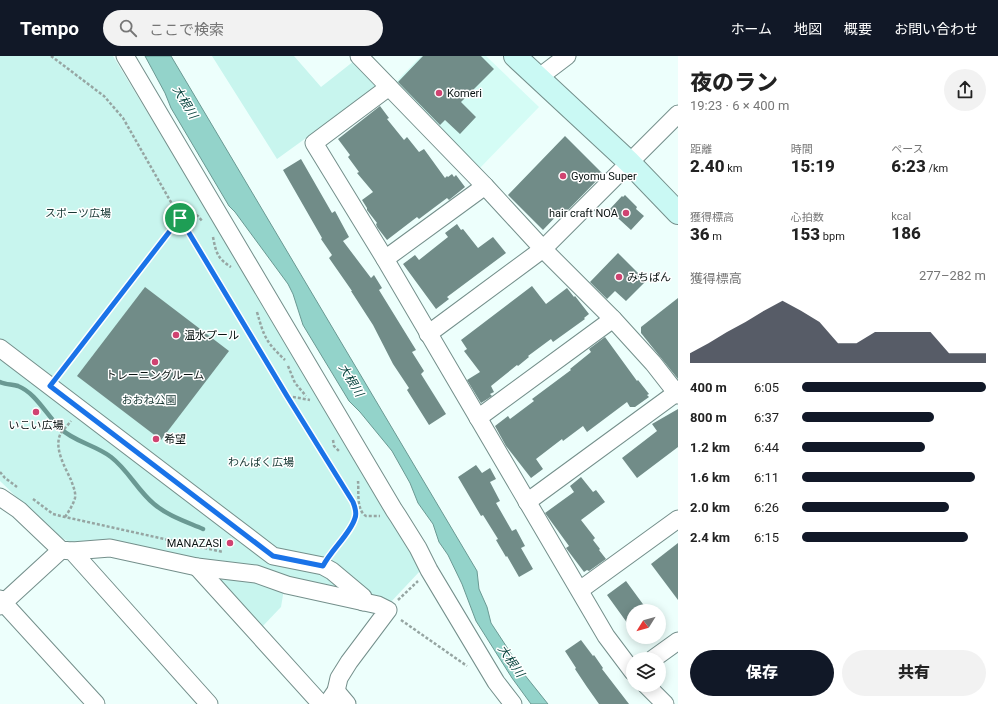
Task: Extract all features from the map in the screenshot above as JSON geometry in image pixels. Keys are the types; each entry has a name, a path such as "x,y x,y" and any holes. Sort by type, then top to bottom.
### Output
{"street":[{"path":"124,56 418,548 429,570 496,682 513,704"},
{"path":"359,56 485,186 543,249 613,319 653,363 677,394 527,502"},
{"path":"515,56 629,162 678,213"},
{"path":"538,78 567,56"},
{"path":"389,87 314,143 385,259 606,636 626,663"},
{"path":"428,334 543,249 678,114"},
{"path":"385,259 485,186"},
{"path":"478,418 613,319"},
{"path":"0,348 273,556 323,566 332,570 363,597 363,602"},
{"path":"0,497 19,510 67,550 209,704"},
{"path":"580,590 678,519"},
{"path":"96,704 1,602 67,550 110,548 198,567 256,574 287,584 363,602 388,610 349,662 339,678 331,697 347,704"},
{"path":"198,567 321,704"},
{"path":"663,652 678,641"},
{"path":"653,692 665,704"}],"path":[{"path":"51,56 104,96 123,118 180,218 287,396 353,502 356,517 351,526 327,557 323,566"},
{"path":"50,386 180,218"},
{"path":"287,396 310,400"},
{"path":"65,517 72,506 75,497 74,486 59,449 59,438 61,433 66,428"},
{"path":"0,472 5,478 23,491"},
{"path":"29,496 53,514 229,554"},
{"path":"356,511 360,510"},
{"path":"429,570 388,610 469,668"}],"shaded area":[{"path":"421,56 486,56 539,107 478,170 395,83"}],"green space":[{"name":"おおね公園","path":"0,56 113,56 423,564 420,571 389,604 75,545 45,525 0,481"},
{"path":"212,56 294,56 321,87 354,61 375,84 374,89 277,159"},
{"path":"218,574 284,589 281,607 261,628 215,577"}],"water":[{"name":"大根川","path":"145,56 171,56 477,571 479,589 487,607 491,623 512,655 516,664 548,704 531,704 512,678 476,621 462,584 448,555 439,542 433,524 418,503 410,483 392,451 349,401 303,325 293,294 288,284 229,206 171,108 165,93"}],"building":[{"name":"Komeri","path":"423,56 481,56 494,69 461,102 476,117 460,134 445,120 440,125 398,82"},
{"path":"380,106 389,118 387,119 404,140 407,137 419,152 424,149 445,178 452,174 454,177 456,175 465,187 449,200 447,198 419,219 417,217 387,240 377,227 377,223 367,210 362,200 373,192 357,173 359,172 348,157 350,155 338,139"},
{"name":"Gyomu Super","path":"565,136 603,174 566,212 563,209 543,230 508,195"},
{"path":"301,159 332,213 335,211 349,237 343,241 371,278 374,275 382,288 379,290 416,350 412,352 424,371 421,374 446,414 429,425 407,390 409,388 393,364 373,325 329,258 332,255 321,239 322,238 283,170"},
{"name":"hair craft NOA","path":"625,195 637,207 636,209 644,216 631,230 609,210 622,196 623,197"},
{"path":"457,224 461,230 463,229 478,248 493,237 506,253 447,297 449,299 436,309 403,264 415,255 419,260 448,237 445,233"},
{"name":"みちぱん","path":"618,253 646,281 626,301 615,291 607,299 590,282"},
{"path":"532,286 546,304 567,288 589,314 584,318 585,319 553,342 551,339 491,386 494,392 490,394 492,396 481,403 467,380 480,372 464,351 467,349 461,340"},
{"path":"145,287 229,351 161,440 77,376"},
{"path":"678,298 678,379 641,333 641,327"},
{"path":"605,337 637,381 638,380 649,394 647,395 649,397 635,407 630,407 627,402 587,432 583,426 563,441 562,439 536,459 543,469 531,478 506,446 495,426 508,416 510,419 534,401 532,399 571,370 570,369 591,352 589,349"},
{"path":"678,409 678,447 637,478 622,458 657,431 652,424"},
{"path":"476,465 482,473 490,468 496,479 490,482 500,501 496,503 512,531 516,529 525,546 521,548 533,569 519,577 496,540 498,539 483,515 481,516 458,477"},
{"path":"581,477 593,492 596,490 605,502 581,520 595,538 593,540 606,559 589,571 587,570 584,572 566,548 569,546 545,513 574,492 570,486"},
{"path":"678,543 678,600 651,564"},
{"path":"626,581 643,604 626,604 626,621 607,595"},
{"path":"581,640 593,656 594,655 603,668 602,669 629,704 599,704 575,669 576,668 565,651"}],"waterway":[{"path":"0,382 24,389 36,399 61,429 111,457 123,468 148,499 159,508 203,529"}],"place":[{"name":"Komeri","path":"439,93"},
{"name":"Gyomu Super","path":"563,176"},
{"name":"hair craft NOA","path":"626,213"},
{"name":"みちぱん","path":"619,277"},
{"name":"温水プール","path":"176,335"},
{"name":"トレーニングルーム","path":"155,362"},
{"name":"いこい広場","path":"36,412"},
{"name":"希望","path":"156,439"},
{"name":"MANAZASI","path":"230,543"}],"route":[{"path":"180,218 287,396 353,502 356,517 351,526 327,557 323,566 273,556 50,386 180,218"}],"park label":[{"name":"スポーツ広場","path":"78,213"},
{"name":"わんぱく広場","path":"261,462"}]}
